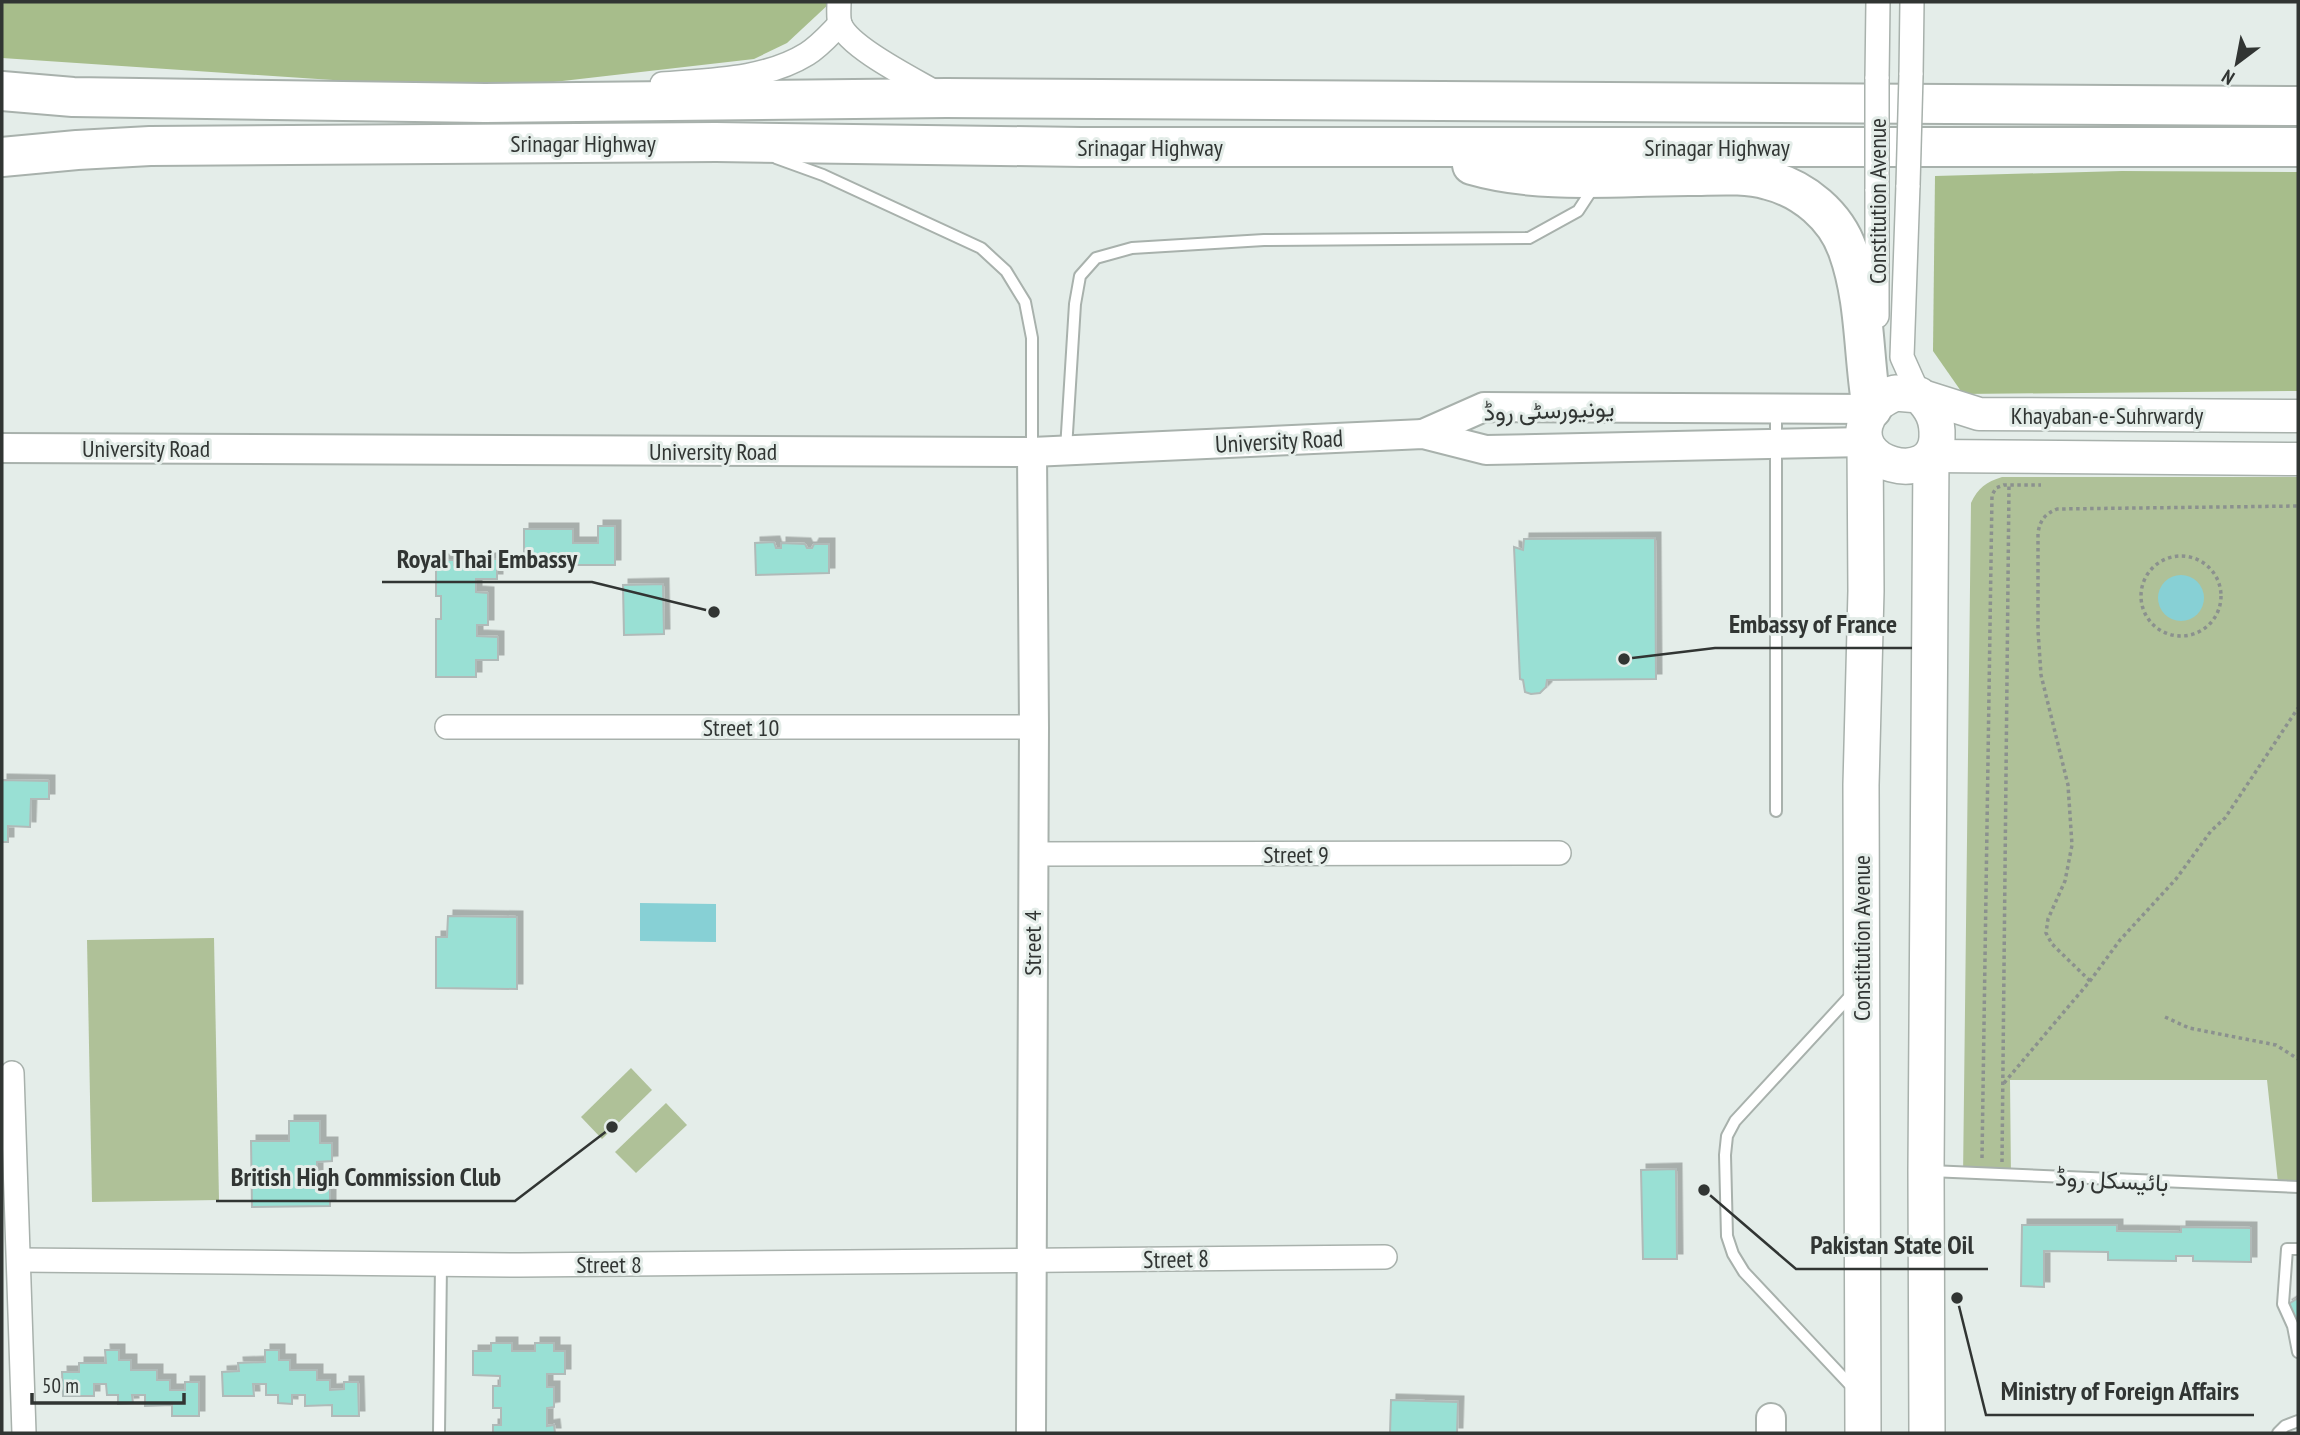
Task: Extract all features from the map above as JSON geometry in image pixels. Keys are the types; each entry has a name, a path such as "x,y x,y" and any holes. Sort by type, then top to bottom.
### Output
{"highway":[{"name":"Srinagar Highway","path":"2,91 86,97 485,103 946,98 2298,106"},
{"name":"Srinagar Highway","path":"2,157 77,149 150,146 716,142 1081,147 2295,148"},
{"path":"1412,147 1483,168 1540,176 1720,176 1768,179 1797,191 1821,208 1848,250 1858,288 1866,378 1873,417"}],"main road":[{"path":"1927,1433 1931,456 1937,442 1935,415 1919,395 1895,393 1873,417 1872,453 1888,464 1901,466 1918,465 1931,456"},
{"name":"Khayaban-e-Suhrwardy","path":"1919,395 1979,414 2298,416"},
{"path":"2038,415 2045,471"},
{"name":"Constitution Avenue","path":"1863,1433 1861,785 1873,417"},
{"name":"Khayaban-e-Suhrwardy","path":"1931,456 2045,471 2298,459"}],"street":[{"name":"Constitution Avenue","path":"1873,417 1877,364 1878,2"},
{"name":"Constitution Avenue","path":"1912,2 1902,357 1919,395"},
{"path":"485,103 760,73 809,53 840,13 852,39 865,50 946,98"},
{"name":"یونیورسٹی روڈ","path":"1423,434 1484,407 1776,408 1873,417"},
{"name":"یونیورسٹی روڈ","path":"1423,434 1486,450 1776,445 1873,417"},
{"name":"University Road","path":"2,448 1066,452 1423,434"},
{"name":"Street 4","path":"1031,1433 1034,727 1032,452"},
{"name":"Street 10","path":"447,727 1034,727"},
{"name":"Street 9","path":"1033,854 1559,853"},
{"path":"12,1073 24,1433"},
{"name":"Street 8","path":"19,1260 441,1264 1385,1257"}],"lane":[{"path":"716,142 803,166 981,248 1006,271 1025,302 1032,338 1032,452"},
{"path":"1066,452 1074,304 1080,276 1096,258 1132,248 1264,240 1529,237 1578,211 1601,176"},
{"path":"1776,408 1776,811"},
{"path":"1862,984 1735,1121 1727,1136 1725,1155 1727,1236 1733,1254 1744,1272 1863,1399"},
{"name":"بائیسکل روڈ","path":"1926,1171 2298,1187"},
{"path":"2298,1249 2287,1249 2283,1304 2293,1326 2298,1352"},
{"path":"439,1433 441,1264"},
{"path":"2278,1433 2285,1426 2298,1421"}],"path":[{"path":"1981,1174 1992,495 1996,488 2045,471"},
{"path":"2002,1175 2010,485"},
{"path":"2090,981 2052,944 2046,933 2048,919 2065,881 2072,845 2068,785 2041,675 2038,631 2038,533 2041,520 2057,509 2298,506"},
{"path":"2171,557 2196,558 2207,565 2216,575 2221,587 2219,611 2212,622 2202,631 2178,637 2155,627 2141,606 2143,581 2150,570 2160,561 2171,557"},
{"path":"2004,1084 2090,981 2120,940 2176,879 2211,831 2225,818 2298,708"},
{"path":"2165,1017 2189,1027 2276,1045 2298,1059"}],"green space":[{"path":"2,2 831,2 787,43 754,59 483,90 2,58"},
{"path":"2122,171 2298,172 2298,391 1963,394 1933,351 1935,176"},
{"path":"2002,477 2298,477 2298,1191 2279,1192 2267,1080 2010,1080 2011,1179 1963,1179 1971,503 1983,486"},
{"path":"214,938 219,1200 92,1202 87,940"},
{"path":"631,1068 652,1090 602,1139 581,1117"},
{"path":"666,1103 687,1125 636,1173 615,1152"}],"water":[{"path":"2181,575 2197,582 2204,598 2197,614 2181,621 2165,614 2158,598 2165,582"},
{"path":"640,903 716,904 716,942 640,941"}],"building":[{"path":"598,526 615,526 615,565 574,565 574,557 556,557 556,567 524,567 524,529 573,529 573,543 598,543"},
{"path":"1655,538 1656,679 1547,680 1546,687 1540,693 1525,692 1523,680 1520,679 1514,547 1523,550 1524,539"},
{"path":"774,542 776,548 781,548 781,543 805,544 807,548 812,548 814,544 829,544 829,573 756,575 755,543"},
{"path":"475,559 497,559 497,579 476,579 476,592 488,593 488,625 477,625 477,636 498,637 498,660 476,660 476,677 436,677 436,619 441,619 441,596 436,596 436,560 454,560 454,565 475,565"},
{"path":"663,584 664,634 624,635 623,585"},
{"path":"2,780 49,781 49,799 31,799 30,827 8,826 8,842 2,842"},
{"path":"448,916 517,917 517,989 436,988 436,937 447,937"},
{"path":"289,1121 320,1121 320,1143 332,1143 332,1161 317,1162 317,1188 330,1188 330,1206 252,1207 251,1141 289,1141"},
{"path":"1676,1169 1677,1259 1643,1259 1641,1170"},
{"path":"2022,1225 2117,1225 2117,1231 2181,1232 2181,1227 2251,1228 2251,1262 2193,1261 2193,1256 2176,1256 2176,1261 2108,1260 2108,1252 2044,1251 2044,1287 2021,1286"},
{"path":"2298,1298 2298,1324 2287,1305"},
{"path":"491,1343 512,1343 512,1351 535,1351 535,1343 554,1343 554,1351 565,1351 565,1374 547,1374 547,1387 554,1387 554,1407 547,1408 547,1426 554,1425 555,1433 493,1433 493,1425 501,1425 501,1408 493,1408 493,1386 500,1386 500,1376 473,1375 473,1351 491,1351"},
{"path":"105,1350 119,1350 119,1360 131,1360 131,1370 157,1370 157,1380 170,1380 170,1390 185,1390 185,1382 199,1382 199,1416 172,1416 172,1405 145,1406 145,1395 132,1395 133,1403 118,1404 118,1395 107,1395 106,1384 94,1384 94,1396 63,1396 62,1372 79,1372 79,1363 106,1363"},
{"path":"265,1350 279,1350 279,1360 290,1360 290,1370 317,1370 317,1380 330,1380 330,1390 344,1389 344,1382 358,1382 359,1416 332,1416 332,1405 305,1406 305,1395 292,1395 292,1404 278,1403 278,1395 266,1395 266,1384 253,1384 254,1396 223,1396 222,1372 239,1371 238,1363 265,1362"},
{"path":"1391,1400 1458,1402 1457,1433 1390,1433"}],"place":[{"name":"Royal Thai Embassy","path":"714,612"},
{"name":"Embassy of France","path":"1624,659"},
{"name":"British High Commission Club","path":"612,1127"},
{"name":"Pakistan State Oil","path":"1704,1190"},
{"name":"Ministry of Foreign Affairs","path":"1957,1298"}]}
